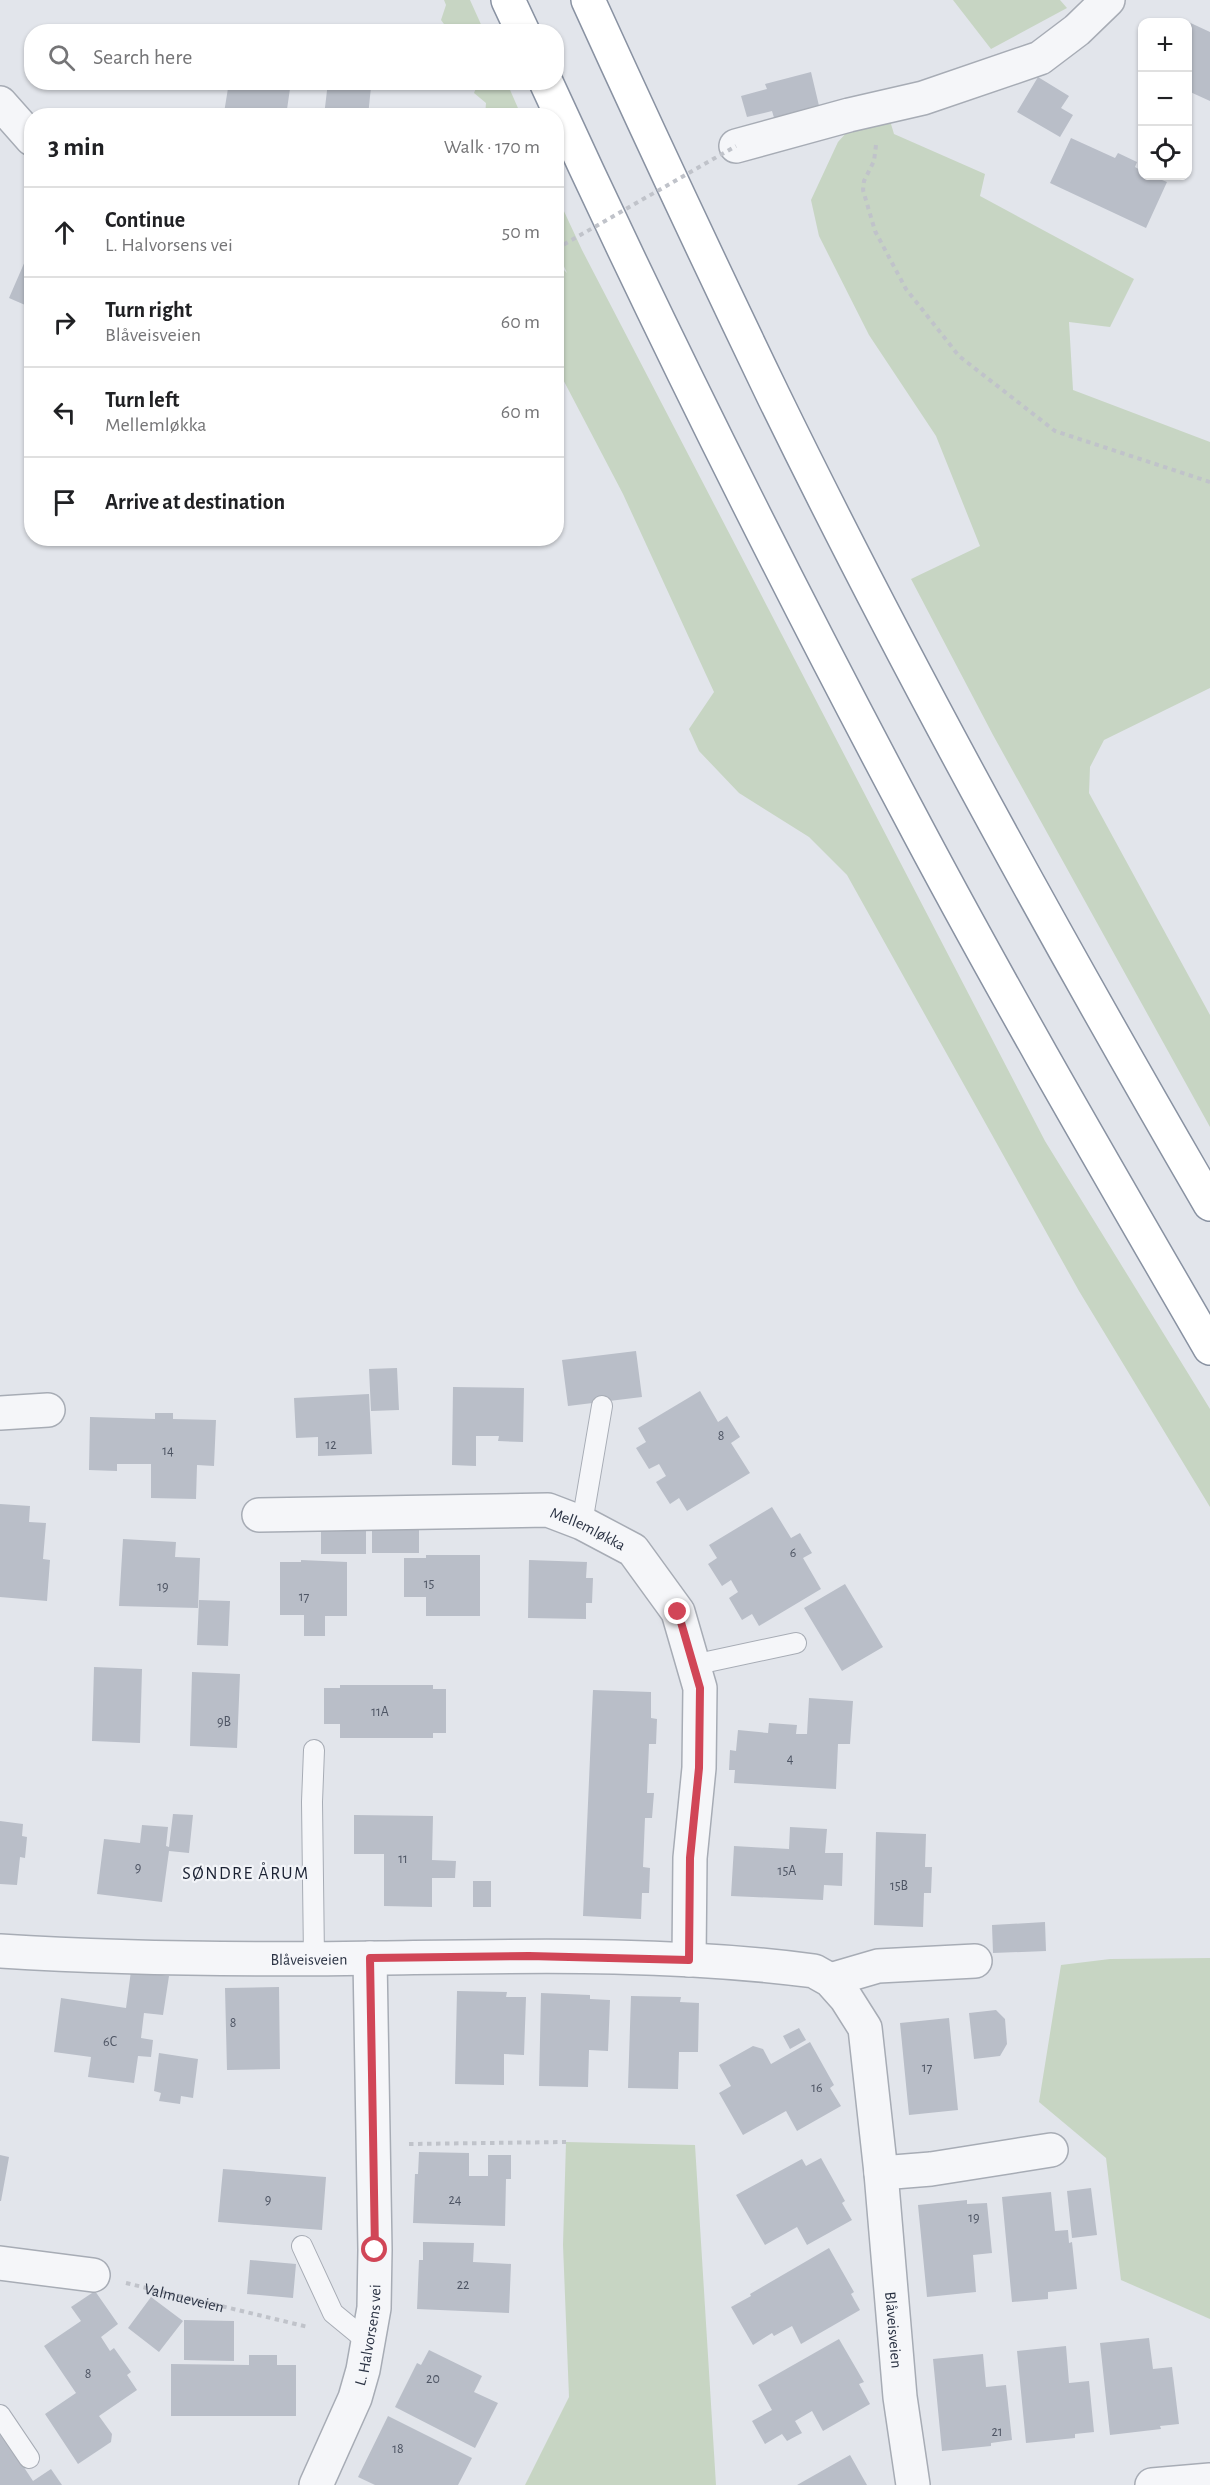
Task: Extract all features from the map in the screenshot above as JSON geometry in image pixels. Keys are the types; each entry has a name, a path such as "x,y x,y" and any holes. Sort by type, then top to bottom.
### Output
{"highway":[{"path":"508,0 519,24"},
{"path":"588,0 769,387 884,611 972,780 1210,1204"},
{"path":"550,90 558,108"},
{"path":"564,120 694,394 834,671 1008,996 1210,1348"}],"street":[{"path":"736,146 849,114 923,98 1040,58 1077,30 1108,0"},
{"path":"0,103 24,130"},
{"path":"0,1413 48,1410"},
{"name":"Mellemløkka","path":"259,1515 548,1510 582,1523 633,1550 678,1612 700,1688 699,1768 690,1858 689,1960"},
{"name":"Blåveisveien","path":"0,1951 158,1956 314,1958 529,1956 689,1960 814,1971 830,1980 846,1998 864,2028 881,2173 900,2397 913,2485"},
{"name":"L. Halvorsens vei","path":"316,2485 355,2398 363,2370 374,2297 370,1958"},
{"path":"830,1980 878,1966 975,1961"},
{"path":"881,2173 932,2169 1051,2150"},
{"path":"0,2264 93,2275"},
{"path":"1152,2485 1210,2480"}],"lane":[{"path":"582,1523 602,1406"},
{"path":"693,1665 796,1643"},
{"path":"314,1749 312,1802 314,1958"},
{"path":"302,2246 333,2313 367,2342"},
{"path":"0,2415 29,2458"}],"path":[{"path":"877,141 874,161 864,181 863,190 875,231 906,289 959,356 1055,430 1210,482"},
{"path":"564,244 736,146"},
{"path":"372,2144 566,2142"},
{"name":"Valmueveien","path":"93,2275 310,2328"}],"green space":[{"path":"444,0 470,0 481,24 444,24 441,20 446,5"},
{"path":"953,0 1060,0 1067,8 991,49"},
{"path":"475,90 510,90 518,108 486,108 486,103 474,93"},
{"path":"888,114 894,134 985,174 980,196 1134,279 1110,327 1069,322 1073,390 1210,442 1210,688 1104,740 1090,767 1089,793 1210,1015 1210,1127 993,735 911,579 980,546 936,436 869,335 819,236 811,200 838,142 857,121"},
{"path":"564,211 582,250 1045,1141 1210,1409 1210,1507 1079,1291 847,875 809,837 739,793 699,751 689,729 714,692 623,494 564,381 564,270 567,273 564,266"},
{"path":"1210,1958 1210,2319 1121,2280 1106,2158 1039,2102 1061,1965 1110,1959"},
{"path":"566,2142 695,2145 716,2485 525,2485 569,2397 563,2245"}],"building":[{"path":"1192,24 1210,32 1210,101 1192,93"},
{"path":"811,72 820,110 775,121 772,111 747,117 741,96 767,89 765,84"},
{"path":"1038,77 1069,96 1061,108 1073,115 1060,137 1017,112"},
{"path":"228,90 290,90 287,108 225,108"},
{"path":"327,90 371,90 369,108 325,108"},
{"path":"1071,138 1115,158 1118,153 1137,162 1135,167 1138,169 1138,180 1167,182 1146,228 1050,183"},
{"path":"24,263 24,305 9,298"},
{"path":"636,1351 642,1397 568,1406 562,1360"},
{"path":"397,1368 399,1410 371,1411 369,1369"},
{"path":"453,1387 524,1388 523,1442 498,1441 499,1436 476,1436 476,1466 452,1465"},
{"path":"700,1391 718,1422 727,1416 740,1437 731,1443 750,1473 687,1511 679,1498 670,1504 656,1482 666,1476 659,1464 649,1469 636,1448 646,1442 638,1428"},
{"path":"369,1394 372,1454 318,1456 318,1437 296,1438 294,1398"},
{"path":"155,1413 173,1413 173,1419 216,1420 214,1466 197,1465 196,1499 151,1498 151,1464 117,1464 117,1471 89,1470 90,1417 155,1419"},
{"path":"0,1504 30,1506 29,1522 46,1523 43,1559 50,1560 47,1601 0,1597"},
{"path":"772,1507 791,1538 800,1533 812,1553 803,1558 821,1589 759,1626 752,1614 742,1620 729,1598 738,1592 731,1580 722,1586 708,1564 717,1558 709,1545"},
{"path":"321,1525 366,1525 366,1554 321,1554"},
{"path":"372,1526 419,1526 419,1553 372,1553"},
{"path":"123,1539 176,1542 175,1557 200,1558 198,1608 119,1606"},
{"path":"426,1555 480,1555 480,1616 426,1616 426,1597 404,1597 404,1558 426,1558"},
{"path":"301,1560 347,1562 347,1616 325,1616 325,1636 304,1636 304,1615 280,1615 280,1562 301,1562"},
{"path":"529,1560 587,1562 586,1578 593,1578 592,1603 586,1603 586,1619 528,1618"},
{"path":"845,1584 883,1647 842,1671 804,1608"},
{"path":"199,1600 230,1601 228,1646 197,1645"},
{"path":"94,1667 142,1669 140,1743 92,1741"},
{"path":"192,1672 240,1674 237,1748 190,1746"},
{"path":"340,1685 433,1685 433,1689 446,1689 446,1733 433,1733 433,1738 340,1738 340,1724 324,1724 324,1688 340,1688"},
{"path":"593,1690 651,1692 651,1718 657,1719 656,1744 649,1744 647,1793 654,1793 652,1818 645,1818 643,1867 650,1868 649,1893 642,1893 641,1919 583,1916"},
{"path":"809,1698 853,1701 850,1744 838,1744 836,1789 734,1783 735,1770 729,1770 730,1750 736,1751 738,1730 768,1733 769,1723 797,1725 796,1734 807,1734"},
{"path":"173,1814 193,1815 189,1853 169,1851 162,1902 97,1894 104,1839 140,1843 142,1825 168,1827 166,1846 169,1847"},
{"path":"354,1815 433,1816 432,1860 456,1861 455,1878 432,1878 432,1907 384,1906 384,1854 354,1854"},
{"path":"0,1821 23,1824 22,1836 27,1837 25,1858 20,1857 17,1885 0,1884"},
{"path":"790,1827 827,1829 825,1853 843,1853 842,1886 824,1885 823,1900 731,1896 734,1846 789,1849"},
{"path":"876,1832 926,1834 925,1867 932,1867 931,1893 924,1893 923,1927 874,1925"},
{"path":"473,1881 491,1881 491,1907 473,1907"},
{"path":"1045,1922 1046,1951 993,1953 992,1925"},
{"path":"131,1971 169,1976 163,2015 144,2013 141,2038 153,2040 151,2057 138,2056 134,2083 88,2077 91,2057 54,2052 61,1998 126,2008"},
{"path":"279,1987 280,2069 227,2070 225,1988"},
{"path":"457,1991 507,1992 506,1997 526,1997 524,2055 504,2054 504,2085 455,2084"},
{"path":"541,1993 590,1995 590,1999 610,2000 608,2051 589,2050 588,2087 539,2086"},
{"path":"631,1996 681,1997 680,2002 699,2003 698,2052 679,2052 678,2089 628,2088"},
{"path":"996,2010 1005,2019 1007,2044 1000,2056 974,2059 969,2013"},
{"path":"949,2018 958,2110 909,2115 900,2023"},
{"path":"799,2028 806,2040 790,2049 783,2036"},
{"path":"810,2042 834,2085 830,2088 841,2106 797,2131 786,2111 743,2135 719,2093 731,2086 719,2065 753,2046 763,2049 771,2064"},
{"path":"159,2053 198,2059 193,2098 181,2096 180,2104 159,2101 161,2093 154,2091"},
{"path":"419,2152 469,2153 469,2176 488,2176 488,2155 511,2155 511,2179 506,2179 505,2226 413,2223 415,2174 418,2174"},
{"path":"0,2155 9,2157 1,2201 0,2201"},
{"path":"821,2158 845,2201 842,2203 852,2220 807,2245 797,2227 765,2245 736,2195 802,2159 806,2166"},
{"path":"223,2169 326,2177 322,2230 218,2222"},
{"path":"1091,2188 1097,2235 1072,2238 1067,2191"},
{"path":"1051,2192 1055,2231 1068,2230 1069,2243 1072,2242 1077,2289 1048,2292 1048,2299 1012,2302 1002,2197"},
{"path":"967,2200 967,2204 987,2203 992,2253 973,2255 976,2292 927,2297 918,2205"},
{"path":"423,2242 474,2243 473,2262 511,2264 509,2313 417,2309 419,2260 423,2260"},
{"path":"829,2248 854,2292 851,2294 860,2310 801,2344 792,2326 774,2336 772,2333 753,2345 731,2307"},
{"path":"250,2260 296,2264 293,2298 247,2294"},
{"path":"95,2291 118,2324 101,2337 110,2351 114,2348 131,2372 127,2375 137,2390 99,2416 112,2434 111,2442 78,2464 45,2414 76,2393 44,2346 81,2321 71,2307"},
{"path":"151,2297 183,2321 159,2352 128,2328"},
{"path":"184,2320 234,2321 234,2361 184,2360"},
{"path":"1149,2338 1153,2369 1172,2367 1179,2424 1160,2426 1161,2429 1110,2435 1100,2343"},
{"path":"839,2339 864,2382 859,2384 870,2404 823,2431 812,2411 795,2421 802,2433 787,2441 782,2434 765,2444 752,2421 772,2410 758,2385"},
{"path":"1066,2346 1069,2383 1089,2381 1094,2432 1075,2434 1075,2438 1026,2443 1017,2351"},
{"path":"429,2350 482,2376 474,2392 498,2403 475,2448 395,2407 417,2363 421,2365"},
{"path":"983,2354 986,2387 1006,2385 1012,2440 991,2443 991,2446 942,2451 933,2359"},
{"path":"249,2355 277,2355 277,2365 296,2365 296,2416 171,2416 171,2364 249,2365"},
{"path":"388,2416 472,2458 458,2485 375,2485 358,2477"},
{"path":"0,2431 33,2481 51,2469 62,2485 0,2485"},
{"path":"850,2455 867,2485 797,2485"}],"district":[{"name":"SØNDRE ÅRUM","path":"246,1873"}],"route":[{"path":"375,2250 370,2068 370,1958 529,1956 689,1960 690,1858 699,1768 700,1688 678,1612"}]}
